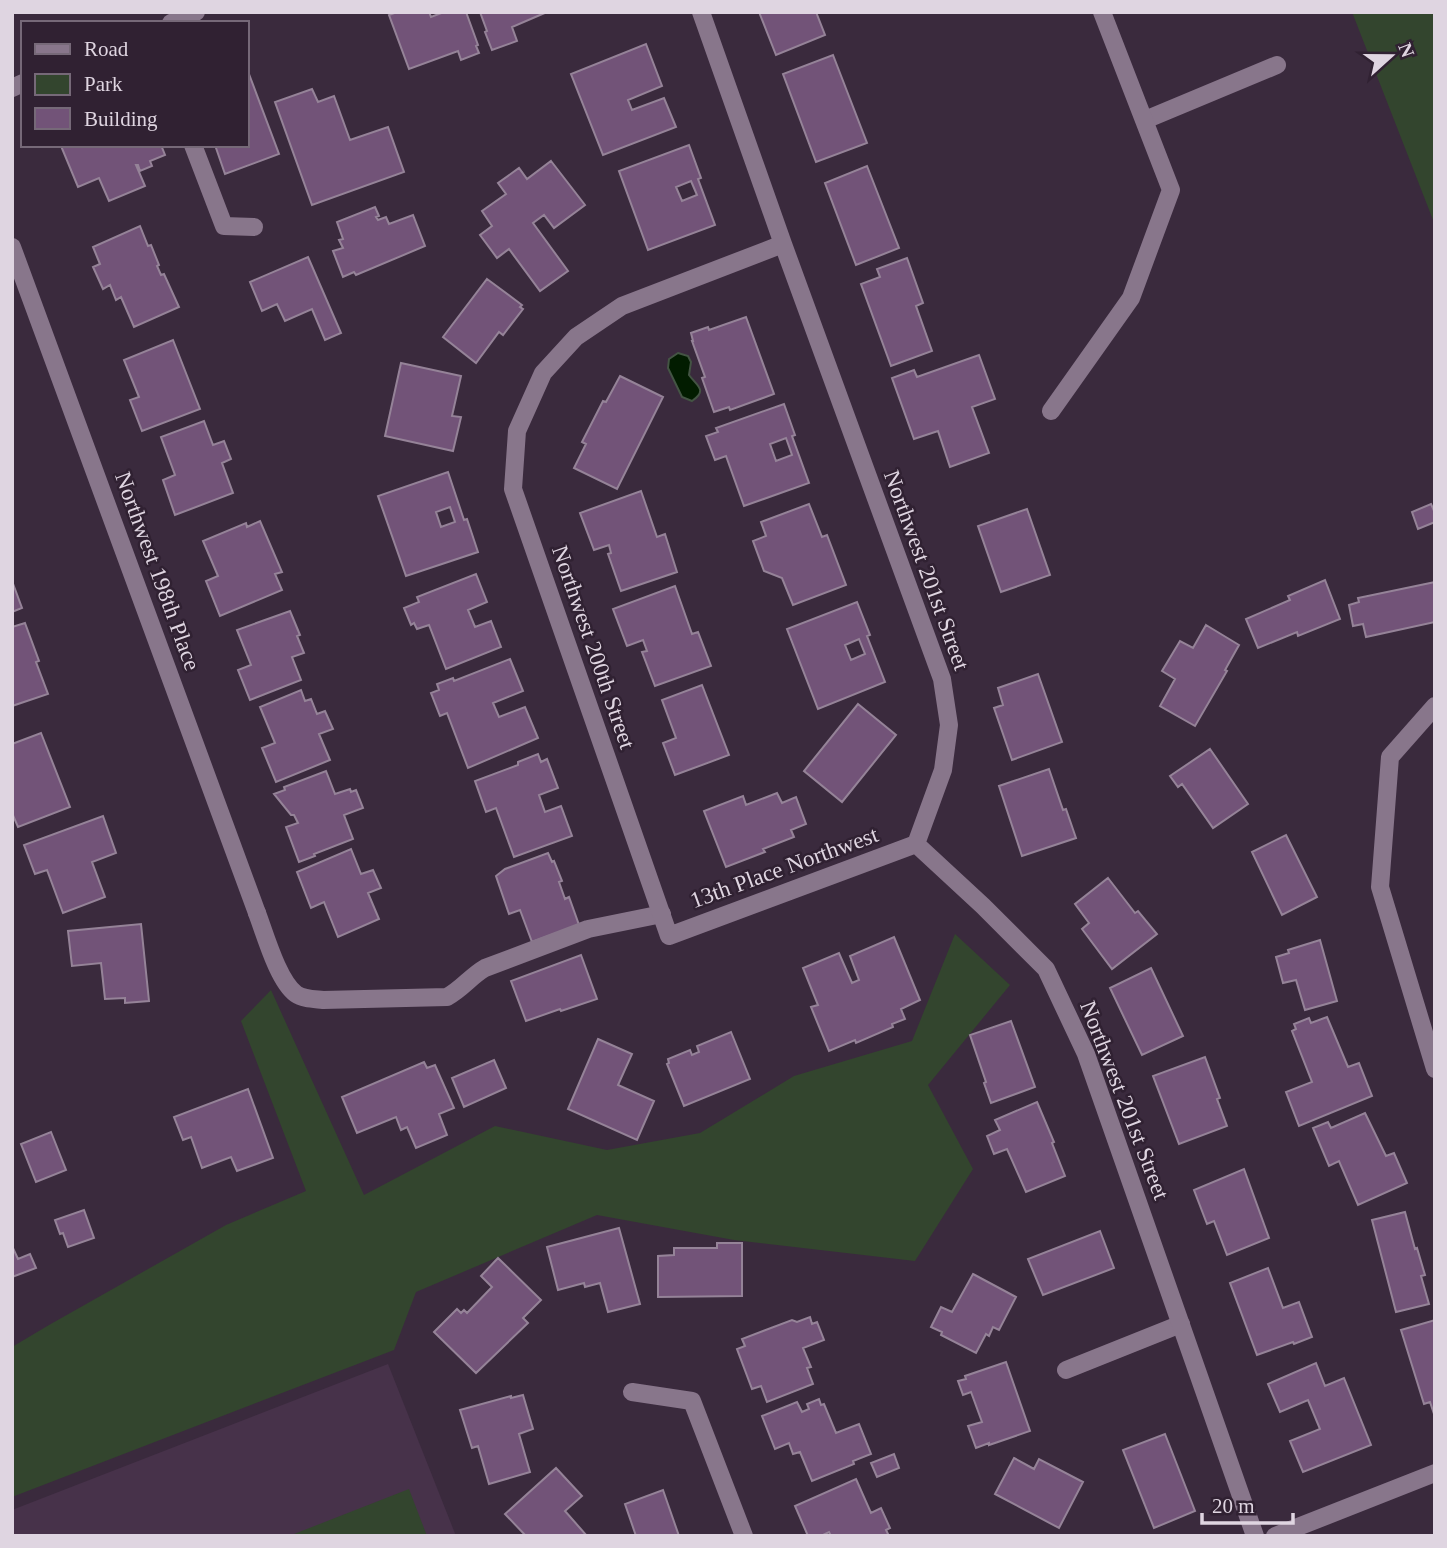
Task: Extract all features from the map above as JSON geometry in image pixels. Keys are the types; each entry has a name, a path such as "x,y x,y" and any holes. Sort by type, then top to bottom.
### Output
{"street":[{"path":"176,21 196,12"},
{"name":"Northwest 201st Street","path":"701,12 942,679 949,725 943,770 916,844 1046,969 1086,1054 1255,1536"},
{"path":"1051,411 1131,298 1171,190 1102,12"},
{"path":"1145,120 1277,65"},
{"path":"194,147 224,226 254,227"},
{"name":"Northwest 200th Street","path":"669,936 513,489 517,430 543,373 576,337 622,306 783,244"},
{"name":"Northwest 198th Place","path":"12,247 285,983 296,994 307,999 447,997 485,968 587,929 662,914"},
{"path":"1435,706 1390,757 1380,887 1435,1067"},
{"name":"13th Place Northwest","path":"669,936 916,844"},
{"path":"1066,1370 1181,1324"},
{"path":"632,1392 692,1401 744,1536"},
{"path":"1275,1536 1435,1473"}],"shaded area":[{"path":"678,353 688,356 691,362 689,375 700,388 699,394 692,401 682,397 668,368 669,359"},
{"path":"388,1364 456,1536 12,1536 12,1510"}],"green space":[{"path":"1352,12 1435,12 1435,225"},
{"path":"955,934 1010,985 928,1085 973,1169 915,1261 734,1240 597,1215 416,1292 394,1350 12,1497 12,1347 226,1225 306,1191 241,1021 271,990 364,1195 495,1126 607,1150 700,1133 794,1076 912,1041"},
{"path":"409,1489 427,1536 289,1536"}],"building":[{"path":"397,12 429,12 431,17 444,12 466,12 479,53 461,60 458,51 409,69 389,15"},
{"path":"480,12 547,12 512,27 517,41 492,50"},
{"path":"759,12 816,12 825,35 776,55"},
{"path":"646,44 662,86 628,100 632,110 664,98 676,127 603,155 571,74"},
{"path":"833,55 867,143 816,162 783,74"},
{"path":"248,74 279,154 225,174 216,147 248,147"},
{"path":"312,89 318,102 334,96 350,140 388,127 404,172 312,205 275,102"},
{"path":"689,145 715,225 648,250 619,171","holes":["691,181 697,195 682,201 676,187"]},
{"path":"61,147 162,147 165,155 150,161 152,166 140,171 136,165 145,186 109,201 99,178 78,187"},
{"path":"551,161 585,205 554,228 544,215 533,223 568,271 540,291 509,249 497,258 480,235 492,226 482,211 506,194 498,183 519,168 527,179"},
{"path":"867,166 899,248 856,265 825,183"},
{"path":"375,207 378,220 386,217 389,224 413,215 425,246 356,275 354,272 343,277 333,251 343,248 337,222"},
{"path":"140,226 148,246 151,245 161,275 164,274 179,307 134,327 121,297 116,300 110,285 103,289 93,267 100,264 93,247"},
{"path":"308,257 341,333 325,340 312,309 285,321 277,304 262,311 250,282"},
{"path":"907,258 923,303 916,306 932,351 891,366 861,284 880,277 877,269"},
{"path":"487,279 522,305 520,307 523,309 503,335 499,332 476,363 443,337"},
{"path":"746,317 774,394 730,410 729,407 714,412 691,333 708,327 709,330"},
{"path":"173,340 200,409 142,431 130,400 139,397 124,360"},
{"path":"979,355 995,399 972,407 989,453 950,467 938,431 914,439 892,378 914,370 917,377"},
{"path":"401,363 461,376 452,416 461,417 453,451 385,436"},
{"path":"620,376 663,397 617,489 574,468 586,444 582,442 603,401 606,402"},
{"path":"784,404 809,483 744,506 726,456 715,460 706,436 718,432 716,428","holes":["786,438 792,455 776,461 770,444"]},
{"path":"204,421 213,445 224,441 231,459 222,463 233,493 175,515 163,480 175,475 161,437"},
{"path":"448,472 478,552 406,576 378,496","holes":["450,507 455,522 441,527 436,512"]},
{"path":"641,491 657,537 665,534 677,572 621,591 608,554 611,553 609,545 594,550 580,513"},
{"path":"809,504 822,537 827,535 846,585 793,605 782,578 764,571 753,541 766,536 761,522"},
{"path":"1431,504 1435,522 1418,529 1412,512"},
{"path":"1027,509 1050,575 1001,592 978,526"},
{"path":"260,521 282,572 275,574 282,590 220,616 206,581 218,576 203,541 246,523 247,527"},
{"path":"476,574 487,602 468,610 475,627 491,621 501,647 446,669 429,625 417,629 414,623 411,625 404,608 419,602 417,597"},
{"path":"1325,580 1340,619 1258,648 1246,619 1290,600 1288,596"},
{"path":"12,581 22,608 12,612"},
{"path":"1435,582 1435,622 1366,637 1363,624 1353,626 1349,605 1359,602 1358,598"},
{"path":"675,586 692,634 698,632 711,666 655,686 642,652 647,651 643,640 627,646 613,609"},
{"path":"857,602 885,682 818,709 787,629","holes":["859,639 865,654 851,660 845,645"]},
{"path":"290,611 304,653 292,657 301,680 250,700 238,670 251,665 237,630"},
{"path":"25,623 48,694 12,706 12,627"},
{"path":"1206,625 1239,645 1195,726 1160,706 1175,679 1162,671 1180,641 1193,648"},
{"path":"510,659 523,691 493,703 499,717 525,707 538,738 468,768 447,713 440,716 431,693 439,690 437,684 453,678 454,681"},
{"path":"1038,674 1062,742 1012,760 994,708 1003,705 998,688"},
{"path":"702,685 729,755 675,775 663,743 676,738 662,700"},
{"path":"301,690 305,701 311,699 317,714 325,711 333,729 319,734 330,760 276,782 262,748 275,743 260,707"},
{"path":"858,704 896,735 842,802 804,771"},
{"path":"41,733 70,807 18,827 12,813 12,744"},
{"path":"1210,749 1248,804 1213,828 1182,784 1178,787 1170,776"},
{"path":"538,754 541,762 547,759 558,788 539,795 545,812 561,806 572,836 514,857 496,808 486,812 475,781 518,765 518,762"},
{"path":"1049,769 1076,838 1022,856 999,786"},
{"path":"326,771 335,794 350,789 351,792 356,790 363,808 344,815 353,839 299,862 286,827 298,823 274,794 285,790 284,787"},
{"path":"777,793 782,803 796,797 806,824 791,830 794,837 726,867 704,811 743,796 746,805"},
{"path":"103,816 116,853 92,862 105,897 63,913 47,870 35,874 24,845"},
{"path":"1286,835 1317,897 1282,915 1252,852"},
{"path":"351,849 361,874 373,870 381,888 368,893 379,919 338,937 324,902 311,908 297,872"},
{"path":"548,853 562,881 559,882 565,899 569,897 579,925 532,942 520,910 509,914 496,876 505,869"},
{"path":"1108,878 1135,913 1138,911 1157,934 1112,969 1082,929 1089,923 1075,904"},
{"path":"141,924 149,1001 125,1003 125,998 105,999 101,963 72,966 68,931"},
{"path":"894,937 920,1000 901,1009 905,1019 892,1024 893,1027 829,1051 811,1007 818,1005 803,968 839,953 852,983 859,980 850,956"},
{"path":"1320,940 1337,1001 1305,1010 1296,980 1283,983 1276,957 1289,953 1288,950"},
{"path":"581,955 597,999 526,1021 511,981"},
{"path":"1151,968 1183,1036 1142,1055 1110,988"},
{"path":"1327,1017 1348,1067 1359,1063 1372,1096 1299,1126 1286,1092 1312,1082 1292,1031 1296,1029 1294,1024 1309,1018 1311,1023"},
{"path":"1011,1021 1035,1087 991,1103 970,1035"},
{"path":"731,1032 750,1079 684,1106 667,1064 668,1059 690,1050 692,1055 699,1052 697,1046"},
{"path":"598,1039 632,1054 618,1085 654,1101 637,1140 568,1109"},
{"path":"1205,1057 1227,1126 1179,1144 1153,1076"},
{"path":"494,1060 506,1088 464,1107 452,1078"},
{"path":"424,1062 427,1068 435,1065 454,1108 439,1114 447,1135 416,1148 407,1127 401,1130 396,1117 357,1133 342,1097"},
{"path":"248,1089 273,1158 237,1171 231,1157 202,1168 191,1137 183,1140 174,1117"},
{"path":"1037,1102 1065,1176 1026,1192 1007,1149 994,1154 987,1136 1000,1130 995,1120"},
{"path":"1365,1113 1386,1156 1394,1153 1407,1183 1358,1205 1339,1161 1329,1166 1313,1128 1328,1122 1331,1128"},
{"path":"51,1132 66,1170 36,1182 21,1144"},
{"path":"1244,1169 1269,1238 1227,1255 1214,1221 1207,1224 1194,1190"},
{"path":"84,1210 94,1238 68,1247 55,1220"},
{"path":"1405,1212 1425,1275 1421,1276 1429,1304 1396,1312 1372,1220"},
{"path":"619,1228 640,1304 608,1312 600,1283 585,1287 584,1283 558,1290 547,1247"},
{"path":"1100,1231 1114,1268 1043,1295 1028,1259"},
{"path":"717,1243 742,1243 742,1296 658,1297 658,1256 674,1255 674,1248 717,1248"},
{"path":"12,1246 18,1259 30,1254 36,1268 12,1277"},
{"path":"498,1258 541,1300 523,1318 528,1323 476,1373 434,1332 457,1309 461,1313 464,1310 467,1313 492,1287 481,1276"},
{"path":"1268,1268 1283,1308 1299,1302 1312,1337 1257,1355 1230,1283"},
{"path":"973,1274 1016,1297 999,1330 993,1327 989,1336 986,1334 976,1353 931,1327 941,1307 952,1312"},
{"path":"810,1317 812,1324 817,1322 824,1340 803,1348 811,1367 807,1368 813,1384 767,1402 761,1386 752,1389 737,1349 745,1346 742,1339 792,1320 797,1322"},
{"path":"1435,1320 1435,1417 1430,1402 1424,1404 1401,1330"},
{"path":"1006,1362 1030,1431 976,1448 968,1426 982,1422 971,1392 963,1395 958,1381"},
{"path":"1316,1363 1325,1386 1344,1378 1371,1445 1303,1472 1290,1441 1320,1429 1308,1400 1280,1412 1268,1384"},
{"path":"523,1395 533,1429 519,1434 530,1472 489,1484 478,1446 472,1448 460,1410"},
{"path":"819,1399 821,1405 824,1404 836,1433 859,1424 871,1454 812,1481 800,1452 793,1454 789,1443 775,1449 762,1416 797,1402 802,1412 809,1409 807,1404"},
{"path":"1165,1434 1195,1511 1154,1528 1123,1450"},
{"path":"894,1454 899,1468 877,1477 871,1463"},
{"path":"1014,1458 1034,1469 1039,1459 1083,1482 1059,1528 995,1494"},
{"path":"556,1468 582,1496 565,1511 587,1536 526,1536 505,1514"},
{"path":"856,1479 871,1513 881,1508 890,1528 886,1530 889,1536 831,1536 829,1532 821,1536 808,1536 795,1506"},
{"path":"663,1490 679,1536 636,1536 625,1504"}]}
